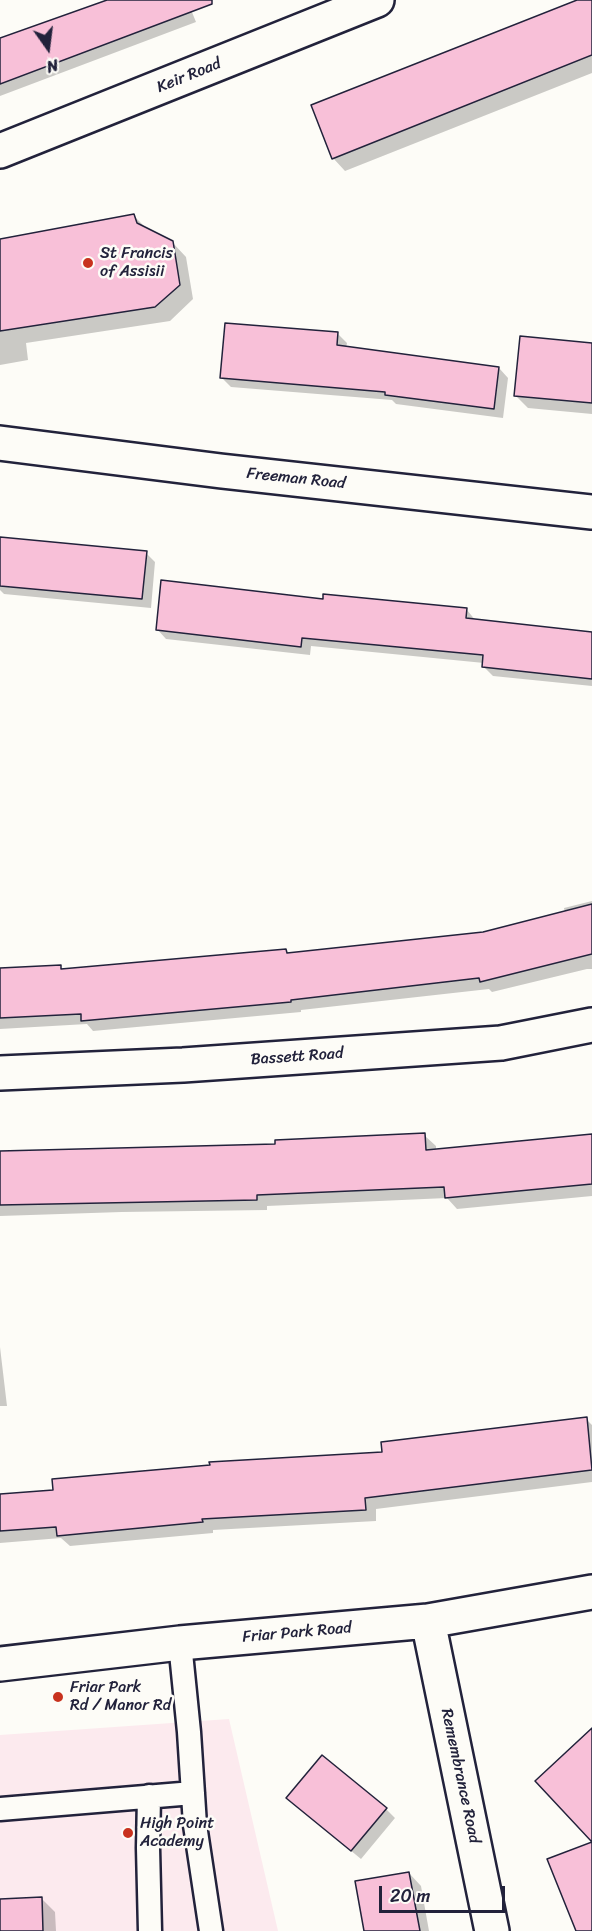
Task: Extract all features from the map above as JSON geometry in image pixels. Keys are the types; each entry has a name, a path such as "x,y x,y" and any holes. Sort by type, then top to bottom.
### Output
{"street":[{"name":"Keir Road","path":"0,151 377,0"},
{"name":"Freeman Road","path":"0,443 233,472 592,512"},
{"name":"Bassett Road","path":"0,1073 183,1065 501,1043 592,1025"},
{"name":"Friar Park Road","path":"0,1664 180,1643 428,1621 592,1592"},
{"name":"Remembrance Road","path":"428,1621 492,1931"}],"lane":[{"path":"180,1643 195,1825 211,1931"},
{"path":"0,1809 193,1793"},
{"path":"149,1796 150,1931"}],"shaded area":[{"name":"High Point Academy","path":"229,1719 278,1931 0,1931 0,1735"}],"building":[{"path":"107,0 212,0 212,4 0,84 0,38"},
{"path":"577,0 592,0 592,55 332,159 311,105"},
{"name":"St Francis of Assisii","path":"134,214 137,223 173,241 180,285 155,307 0,331 0,239"},
{"path":"225,323 338,332 337,345 499,367 494,409 385,395 385,392 220,378"},
{"path":"520,336 592,343 592,403 514,396"},
{"path":"0,537 147,551 142,599 0,586"},
{"path":"161,580 323,599 323,594 467,608 466,618 592,632 592,679 482,667 483,655 302,638 301,647 156,630"},
{"path":"592,904 592,954 480,982 479,978 291,1000 291,1002 81,1021 81,1014 0,1018 0,968 61,965 61,969 286,949 287,953 483,932"},
{"path":"425,1133 426,1150 592,1134 592,1184 445,1198 444,1187 257,1195 257,1200 0,1205 0,1151 275,1144 275,1140"},
{"path":"587,1417 592,1470 365,1498 366,1510 202,1519 203,1522 57,1536 56,1527 0,1531 0,1494 53,1490 52,1479 210,1465 209,1462 382,1452 381,1442"},
{"path":"592,1728 592,1842 535,1781"},
{"path":"322,1755 387,1808 351,1851 286,1798"},
{"path":"592,1842 592,1931 576,1931 547,1859"},
{"path":"409,1872 420,1931 364,1931 355,1881"},
{"path":"42,1897 43,1931 0,1931 0,1899"}],"place":[{"name":"St Francis of Assisii","path":"88,263"},
{"name":"Friar Park Rd / Manor Rd","path":"58,1697"},
{"name":"High Point Academy","path":"128,1833"}]}
